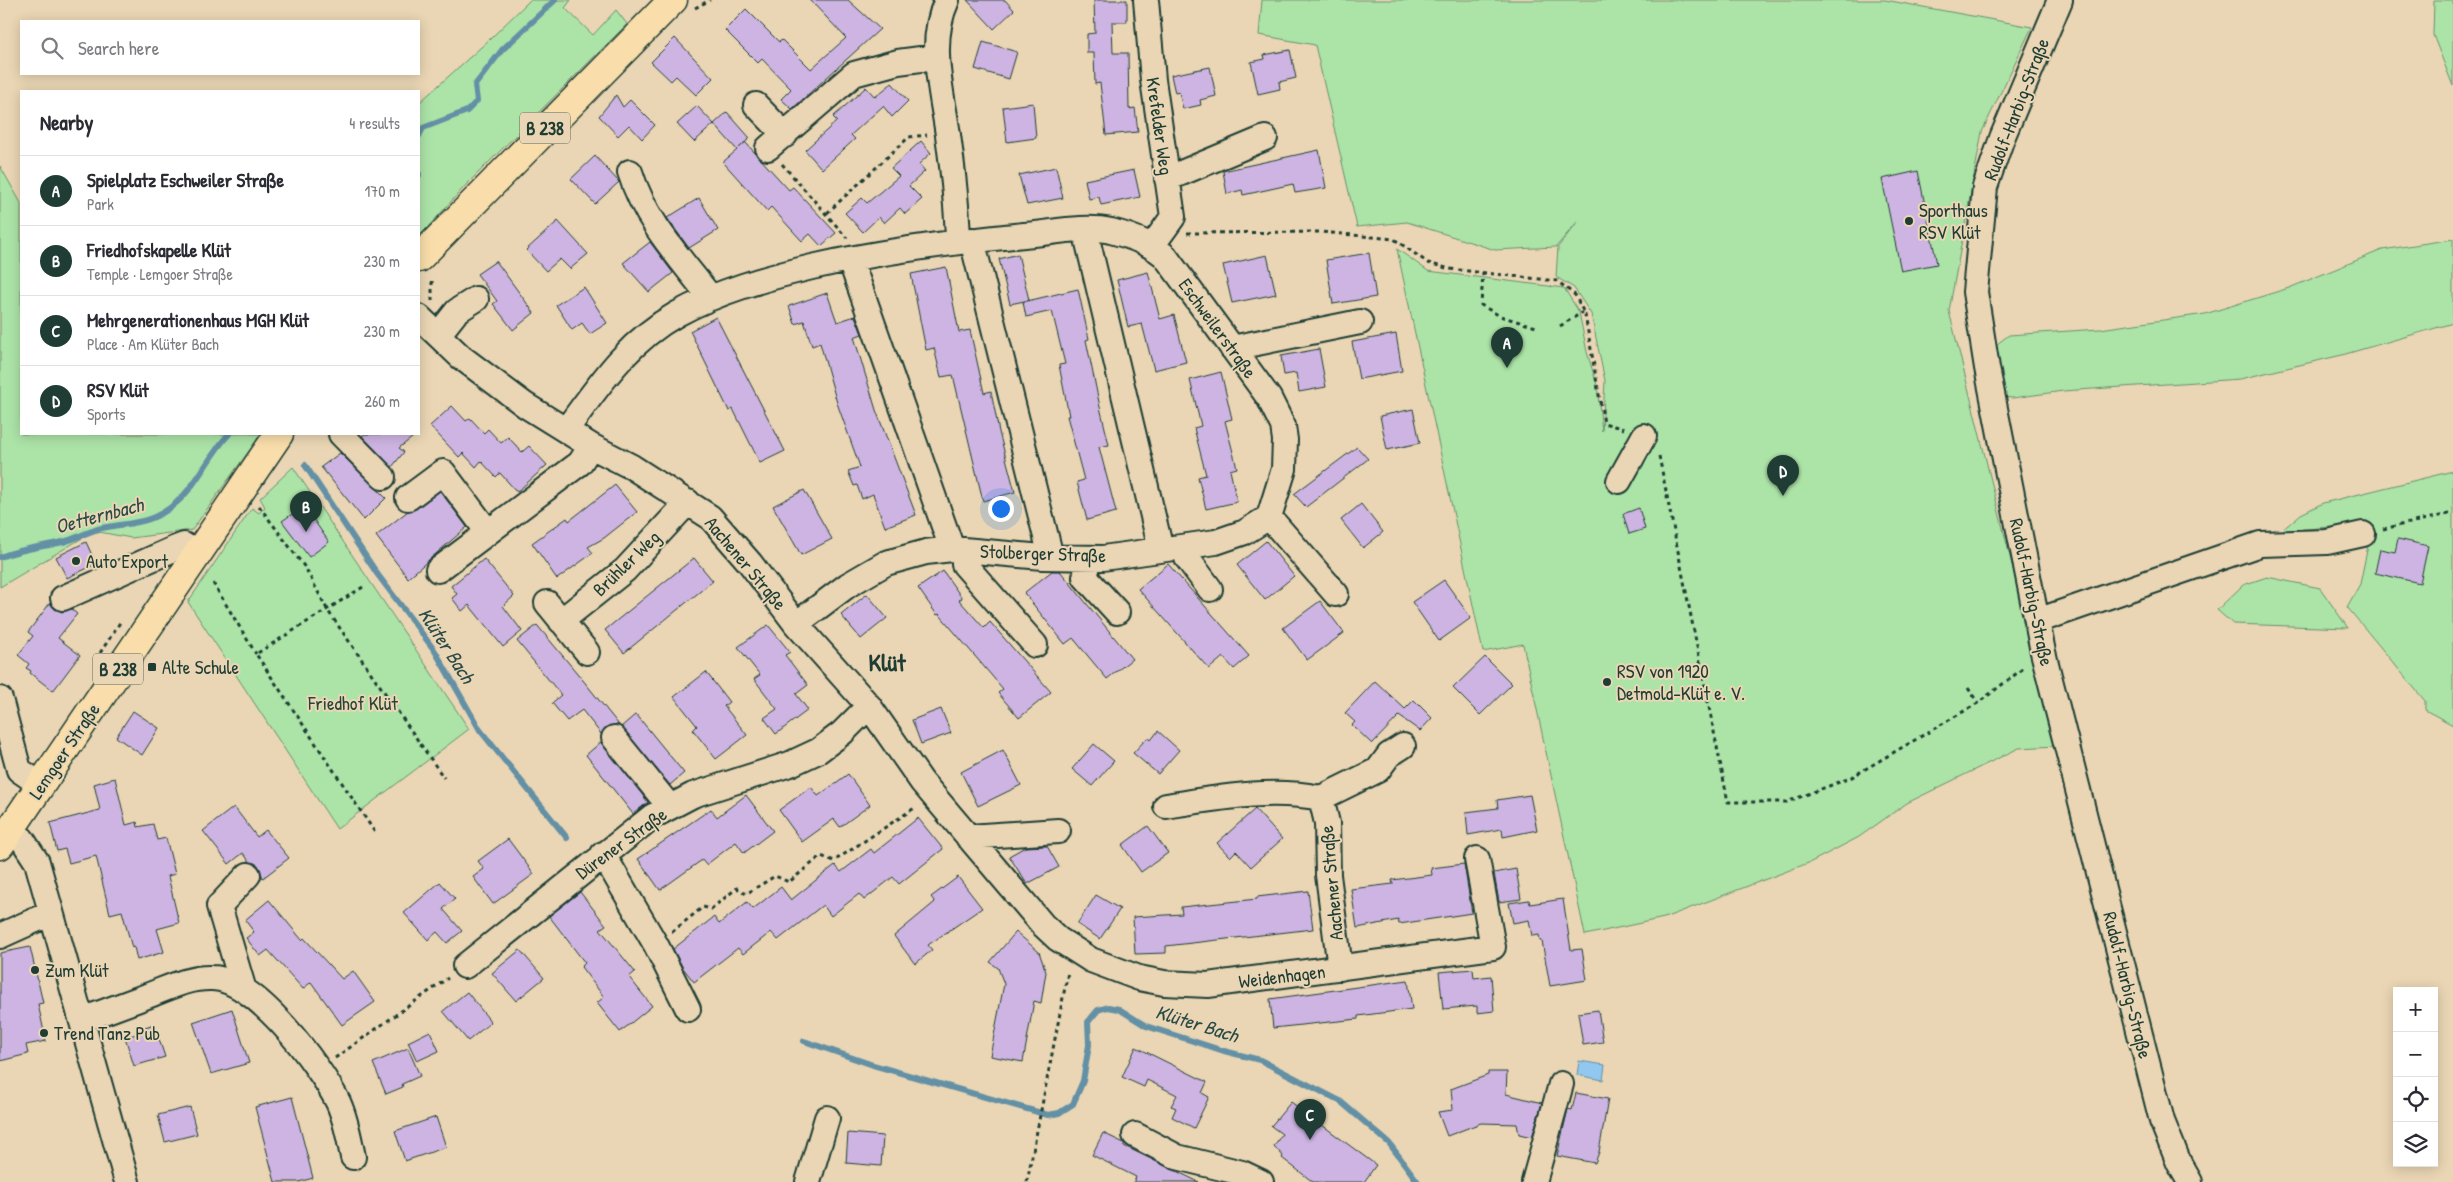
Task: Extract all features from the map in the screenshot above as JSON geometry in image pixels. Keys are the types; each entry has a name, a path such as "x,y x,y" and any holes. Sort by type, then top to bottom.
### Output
{"main road":[{"name":"B 238","path":"420,257 523,162 620,65 674,0"},
{"name":"Lemgoer Straße","path":"5,838 278,435"}],"street":[{"path":"947,0 939,28 936,57 957,204 965,241 1050,558"},
{"name":"Krefelder Weg","path":"1146,0 1153,80 1172,217 1152,246"},
{"name":"Rudolf-Harbig-Straße","path":"2060,0 2002,138 1985,187 1975,292 1987,368 2043,652 2162,1121 2179,1163 2190,1182"},
{"path":"756,105 777,142 854,74 898,62 936,57"},
{"path":"1167,178 1265,138"},
{"path":"630,172 637,196 653,224 711,298"},
{"path":"1086,230 1161,550"},
{"name":"Eschweilerstraße","path":"566,430 624,354 650,332 670,319 711,298 760,280 850,258 965,241 1086,230 1110,231 1152,246 1165,256 1269,398 1283,426 1285,455 1280,483 1269,517"},
{"path":"850,258 964,564 1035,645"},
{"path":"438,335 458,311 476,299"},
{"name":"Aachener Straße","path":"420,318 491,381 525,405 591,446 632,467 710,517 750,563 796,624 869,706 922,782 1012,889"},
{"path":"1232,348 1360,322"},
{"path":"342,435 383,477"},
{"path":"1619,481 1651,442"},
{"path":"438,570 580,463 591,446"},
{"path":"408,498 442,472 488,532"},
{"name":"Brühler Weg","path":"587,652 554,612 625,570 688,502"},
{"path":"1269,517 1336,594"},
{"name":"Stolberger Straße","path":"796,624 848,585 886,563 926,552 958,549 1050,558 1090,558 1216,542 1245,532 1269,517"},
{"path":"2037,622 2260,544 2326,542 2363,534"},
{"path":"63,598 184,545 196,554"},
{"path":"1184,546 1188,558 1210,589"},
{"path":"1090,558 1086,577 1117,612"},
{"path":"0,699 19,770 41,785"},
{"name":"Dürener Straße","path":"465,966 653,816 694,795 790,764 818,751 842,733 869,706"},
{"path":"614,738 670,807"},
{"name":"Aachener Straße","path":"1166,806 1242,795 1292,793 1321,798 1378,770 1389,754 1403,746"},
{"name":"Aachener Straße","path":"1321,798 1327,823 1328,875 1340,968"},
{"path":"968,837 1058,831"},
{"path":"5,838 22,839 37,862 126,1182"},
{"path":"604,854 656,945 688,1009"},
{"name":"Weidenhagen","path":"1012,889 1043,926 1091,960 1114,970 1164,983 1208,985 1493,947 1477,859"},
{"path":"243,987 219,906 248,875"},
{"path":"0,936 51,912"},
{"path":"82,1020 192,979 212,978 227,980 243,987 282,1024 318,1070 338,1102 353,1157"},
{"path":"1534,1182 1561,1084"},
{"path":"808,1182 827,1118"},
{"path":"1135,1135 1147,1143 1177,1157 1242,1173 1261,1182"}],"path":[{"path":"827,213 909,137 948,133"},
{"path":"777,142 839,228"},
{"path":"1185,233 1321,232 1394,239 1428,263 1450,269 1557,281 1575,295 1583,312 1604,423 1651,442 1728,802 1787,802 1850,778 1978,703 2043,652"},
{"path":"1482,272 1481,305 1500,316 1536,327"},
{"path":"1560,326 1583,312"},
{"path":"258,504 306,569 328,610 444,778"},
{"path":"2363,534 2453,513"},
{"path":"213,583 256,654 376,834"},
{"path":"256,654 363,587"},
{"path":"1968,688 1978,703"},
{"path":"656,945 703,907 711,910 737,888 746,894 776,876 789,882 821,856 834,861 915,808 922,782"},
{"path":"1027,1182 1036,1126 1072,948"},
{"path":"318,1070 465,966"}],"green space":[{"path":"530,0 571,0 565,8 593,35 616,10 627,24 466,185 420,236 420,102"},
{"path":"1262,0 1885,0 2032,27 1982,132 1949,311 2057,746 2019,748 1907,803 1859,837 1811,862 1664,918 1585,935 1523,644 1483,652 1397,249 1428,271 1564,288 1579,312 1587,352 1597,385 1602,431 1605,381 1591,314 1574,288 1556,277 1558,247 1578,221 1556,247 1495,250 1407,222 1357,227 1315,45 1259,35"},
{"path":"2434,0 2453,0 2453,86 2433,35"},
{"path":"0,166 20,201 20,435 260,435 192,530 131,538 94,531 0,587"},
{"path":"2453,239 2453,323 2342,355 2240,379 2063,391 2013,398 2003,397 1993,347 2009,335 2100,329 2205,314 2289,288 2382,250"},
{"name":"Friedhof Klüt","path":"293,467 469,729 337,829 188,602 252,508 259,513 265,507 260,498"},
{"path":"2453,471 2453,725 2425,710 2425,701 2347,607 2360,584 2370,536 2355,525 2281,531 2301,514 2323,503"},
{"path":"2267,577 2320,588 2348,628 2233,624 2217,610 2243,585"}],"water":[{"path":"1579,1061 1605,1065 1603,1080 1577,1075"}],"building":[{"path":"810,0 848,0 880,29 792,109 781,99 791,89 762,59 758,63 725,30 746,9 779,42 782,40 811,69 846,38"},
{"path":"967,0 1005,0 1014,10 994,29"},
{"path":"1094,0 1127,0 1127,22 1112,22 1113,53 1128,53 1129,109 1135,108 1138,132 1106,135 1100,83 1095,84 1094,53 1087,53 1087,34 1095,33"},
{"path":"675,38 713,78 696,95 676,76 671,81 651,62"},
{"path":"983,42 1017,52 1009,79 975,69"},
{"path":"1290,50 1296,78 1279,82 1280,89 1258,94 1251,62 1265,59 1264,55"},
{"path":"1210,67 1216,96 1200,100 1201,105 1183,109 1179,92 1175,93 1171,75"},
{"path":"892,83 908,101 892,117 883,106 851,135 855,139 822,169 805,150 837,121 833,117 866,87 875,97"},
{"path":"616,95 623,107 630,100 655,125 642,139 629,125 618,136 599,116"},
{"path":"1033,103 1036,138 1007,142 1003,107"},
{"path":"697,106 714,124 694,142 677,124"},
{"path":"727,112 750,138 745,142 789,190 793,187 836,233 821,246 810,234 802,241 771,207 767,211 723,162 737,150 714,124"},
{"path":"921,141 931,153 919,164 925,171 909,186 922,199 905,214 900,208 884,223 879,217 863,232 845,213 862,198 867,203 899,176 891,168"},
{"path":"1319,150 1326,188 1295,193 1293,184 1243,195 1242,190 1227,194 1223,171"},
{"path":"595,156 619,182 595,204 571,179"},
{"path":"1056,167 1063,198 1027,205 1019,175"},
{"path":"1134,170 1140,197 1101,205 1099,197 1089,199 1085,180"},
{"name":"Sporthaus RSV Klüt","path":"1918,171 1937,264 1901,271 1882,179"},
{"path":"699,198 718,230 689,248 667,218"},
{"path":"558,221 588,254 570,269 560,259 546,271 526,250"},
{"path":"650,242 673,273 649,292 623,263"},
{"path":"1369,253 1376,297 1333,304 1326,260"},
{"path":"1018,254 1029,300 1010,304 999,259"},
{"path":"1267,255 1276,294 1232,303 1223,265"},
{"path":"496,261 534,313 513,330 493,304 497,301 477,274"},
{"path":"946,267 959,332 970,330 984,393 991,391 999,432 1015,492 983,501 953,375 941,377 934,348 926,350 911,274"},
{"path":"1148,272 1160,319 1174,315 1186,362 1154,370 1142,324 1128,327 1117,280"},
{"path":"584,287 607,323 590,334 582,323 572,330 556,305"},
{"path":"1078,289 1089,339 1086,340 1109,445 1099,447 1116,512 1087,520 1077,482 1084,480 1067,416 1069,416 1059,365 1065,364 1052,311 1026,317 1023,302"},
{"path":"827,293 837,322 855,316 862,334 854,337 876,410 916,515 885,527 873,494 862,499 857,485 854,486 848,471 860,467 837,403 820,343 812,346 804,321 795,324 789,306"},
{"path":"716,317 785,451 760,463 733,409 729,411 690,331"},
{"path":"1396,334 1402,371 1359,379 1352,342"},
{"path":"1319,349 1326,387 1299,392 1296,373 1284,375 1281,356"},
{"path":"1221,372 1232,419 1225,421 1237,468 1230,470 1237,502 1206,509 1198,477 1206,475 1194,428 1201,426 1190,380"},
{"path":"452,406 466,421 470,418 484,433 488,429 501,443 508,437 522,452 529,446 547,465 517,492 500,473 496,477 481,461 476,467 463,453 459,457 430,426"},
{"path":"1413,409 1420,443 1387,450 1380,416"},
{"path":"416,435 399,448 404,452 392,467 362,436"},
{"path":"1357,447 1368,459 1306,507 1294,494"},
{"path":"340,453 386,498 364,520 321,467"},
{"path":"615,485 637,512 604,538 588,547 593,553 557,579 532,543 567,518 569,521"},
{"path":"804,490 832,539 801,555 773,506"},
{"path":"440,491 467,527 408,578 376,536 408,511 416,509"},
{"path":"1361,504 1383,532 1363,548 1341,520"},
{"path":"304,506 329,542 309,557 282,521"},
{"path":"1639,508 1645,529 1629,534 1623,514"},
{"path":"2398,539 2428,546 2420,583 2375,573 2380,549 2395,552"},
{"path":"1266,541 1294,576 1265,600 1237,565"},
{"name":"Auto Export","path":"86,542 96,564 67,578 56,557"},
{"path":"694,558 713,581 624,653 605,630"},
{"path":"484,559 514,596 503,606 522,631 503,647 469,605 462,611 452,598 457,594 451,586"},
{"path":"1168,564 1249,656 1234,669 1223,657 1209,669 1138,589"},
{"path":"943,571 962,598 959,600 984,628 990,622 1051,692 1019,718 998,693 1003,689 939,614 937,615 918,588"},
{"path":"1052,571 1060,571 1132,659 1107,679 1073,638 1065,644 1024,593"},
{"path":"1444,580 1471,618 1439,641 1412,602"},
{"path":"867,594 887,618 861,639 841,615"},
{"path":"1320,601 1344,633 1307,660 1283,628"},
{"path":"50,603 55,609 62,612 71,609 77,614 58,638 80,655 53,691 30,673 31,671 26,668 29,664 18,655 33,636 28,632"},
{"path":"537,625 619,725 606,727 601,734 582,710 567,721 552,703 561,695 517,641"},
{"path":"768,625 790,652 785,655 808,685 796,694 808,710 776,734 764,718 777,709 754,679 760,675 738,647"},
{"path":"1485,657 1512,684 1480,715 1453,688"},
{"path":"706,672 729,702 724,706 747,735 716,759 693,730 697,726 674,697"},
{"path":"1375,681 1405,709 1414,700 1432,718 1420,731 1399,716 1372,744 1352,725 1355,722 1345,713"},
{"path":"941,709 951,733 921,744 912,720"},
{"path":"133,711 159,728 142,755 116,737"},
{"path":"636,714 684,773 670,785 621,727"},
{"path":"1158,731 1179,750 1158,774 1133,753 1148,737 1151,740"},
{"path":"601,742 648,802 633,814 586,755"},
{"path":"1094,744 1114,761 1092,786 1072,769"},
{"path":"1003,750 1021,785 978,806 961,772"},
{"path":"848,774 870,805 840,827 834,819 802,842 779,810 811,787 818,796"},
{"path":"115,778 126,825 137,822 138,827 153,824 157,840 166,838 175,874 168,876 179,923 157,929 164,952 137,960 122,911 110,914 96,856 69,863 65,849 57,851 50,823 100,810 94,784"},
{"path":"746,795 773,831 744,853 736,842 706,865 702,860 660,890 638,859 711,809 717,817"},
{"path":"1530,795 1537,830 1503,837 1502,829 1468,835 1466,812 1498,808 1497,800"},
{"path":"234,807 257,837 266,830 289,858 263,878 258,865 250,862 243,853 229,864 203,831"},
{"path":"1255,809 1282,839 1251,867 1236,851 1230,857 1217,843"},
{"path":"918,818 943,849 899,884 893,877 864,900 859,894 831,916 823,905 778,940 771,932 743,954 738,948 694,982 683,968 673,949 714,917 719,924 747,902 753,909 781,887 791,900 835,865 841,872 871,849 874,853"},
{"path":"1148,826 1168,853 1141,872 1122,845"},
{"path":"508,839 534,874 493,904 473,877 484,869 478,861"},
{"path":"1047,846 1059,867 1027,884 1009,856 1025,847"},
{"path":"1464,864 1472,913 1399,924 1398,920 1357,928 1351,889 1393,884 1392,880 1432,875 1431,868"},
{"path":"1516,869 1521,899 1499,902 1494,873"},
{"path":"958,877 982,908 928,945 932,950 915,964 894,936 935,902 931,897"},
{"path":"440,882 455,899 443,909 462,931 447,943 437,932 428,940 404,913"},
{"path":"1308,891 1313,929 1166,946 1166,953 1135,954 1133,917 1182,914 1181,907 1257,899 1257,897"},
{"path":"580,892 606,925 600,929 635,972 629,977 652,1006 620,1032 597,1003 604,997 581,967 585,963 549,916"},
{"path":"1096,895 1120,909 1100,939 1077,924"},
{"path":"1563,899 1571,950 1582,949 1587,980 1550,986 1542,941 1540,941 1539,935 1532,936 1529,920 1513,923 1509,903 1529,900 1530,904"},
{"path":"269,900 302,940 304,938 342,979 353,971 375,1002 342,1025 311,982 303,989 268,950 260,956 246,938 254,932 245,920"},
{"path":"1016,932 1039,952 1046,972 1041,1003 1034,1001 1023,1062 990,1056 1004,984 998,968 990,962"},
{"path":"30,947 43,1003 38,1004 46,1041 26,1045 28,1054 0,1061 0,953"},
{"path":"520,950 544,978 516,1001 492,973"},
{"path":"1473,969 1474,978 1491,976 1494,1011 1477,1013 1477,1006 1443,1009 1439,972"},
{"path":"1408,980 1412,1009 1358,1016 1358,1019 1273,1028 1270,999"},
{"path":"467,992 491,1022 468,1041 443,1011"},
{"path":"232,1009 249,1063 211,1074 193,1022"},
{"path":"1598,1010 1603,1042 1583,1045 1578,1013"},
{"path":"154,1024 165,1057 134,1066 125,1037 137,1034 136,1030"},
{"path":"430,1031 439,1051 417,1061 408,1042"},
{"path":"1136,1047 1207,1082 1202,1093 1209,1097 1194,1128 1172,1117 1176,1108 1171,1106 1177,1095 1147,1080 1144,1087 1122,1077"},
{"path":"408,1048 420,1076 402,1084 403,1087 386,1094 373,1063"},
{"path":"1488,1072 1507,1072 1506,1094 1542,1103 1532,1137 1519,1134 1517,1124 1481,1123 1447,1136 1438,1112 1453,1110 1451,1089 1488,1075"},
{"path":"1576,1093 1608,1099 1599,1152 1595,1163 1557,1156 1568,1109 1572,1110"},
{"path":"292,1097 313,1178 299,1182 275,1182 255,1107"},
{"path":"1291,1102 1376,1165 1364,1182 1313,1182 1282,1158 1283,1156 1274,1146 1282,1134 1271,1126"},
{"path":"190,1107 197,1134 165,1142 158,1115"},
{"path":"436,1117 446,1147 405,1161 395,1131"},
{"path":"848,1133 883,1136 881,1166 846,1163"},
{"path":"1103,1133 1124,1143 1124,1146 1199,1182 1134,1182 1136,1177 1092,1155"}],"waterway":[{"name":"Oetternbach","path":"420,134 423,128 467,111 477,101 475,85 502,50 555,0"},
{"name":"Oetternbach","path":"0,557 23,550 68,541 97,529 140,522 158,515 167,510 184,495 228,435"},
{"name":"Klüter Bach","path":"305,465 378,575 435,651 480,730 567,838"},
{"name":"Klüter Bach","path":"804,1041 873,1065 1048,1115 1059,1113 1073,1104 1083,1081 1089,1045 1088,1022 1098,1010 1108,1007 1119,1009 1146,1026 1224,1051 1260,1060 1340,1101 1389,1143 1418,1182"}],"place":[{"name":"Sporthaus RSV Klüt","path":"1909,221"},
{"name":"Spielplatz Eschweiler Straße","path":"1507,368"},
{"name":"RSV Klüt","path":"1783,496"},
{"name":"Friedhofskapelle Klüt","path":"306,532"},
{"name":"Auto Export","path":"76,561"},
{"name":"Alte Schule","path":"152,667"},
{"name":"RSV von 1920 Detmold-Klüt e. V.","path":"1607,682"},
{"name":"Zum Klüt","path":"35,970"},
{"name":"Trend Tanz Pub","path":"44,1033"},
{"name":"Mehrgenerationenhaus MGH Klüt","path":"1310,1140"}],"district":[{"name":"Klüt","path":"887,662"}]}
